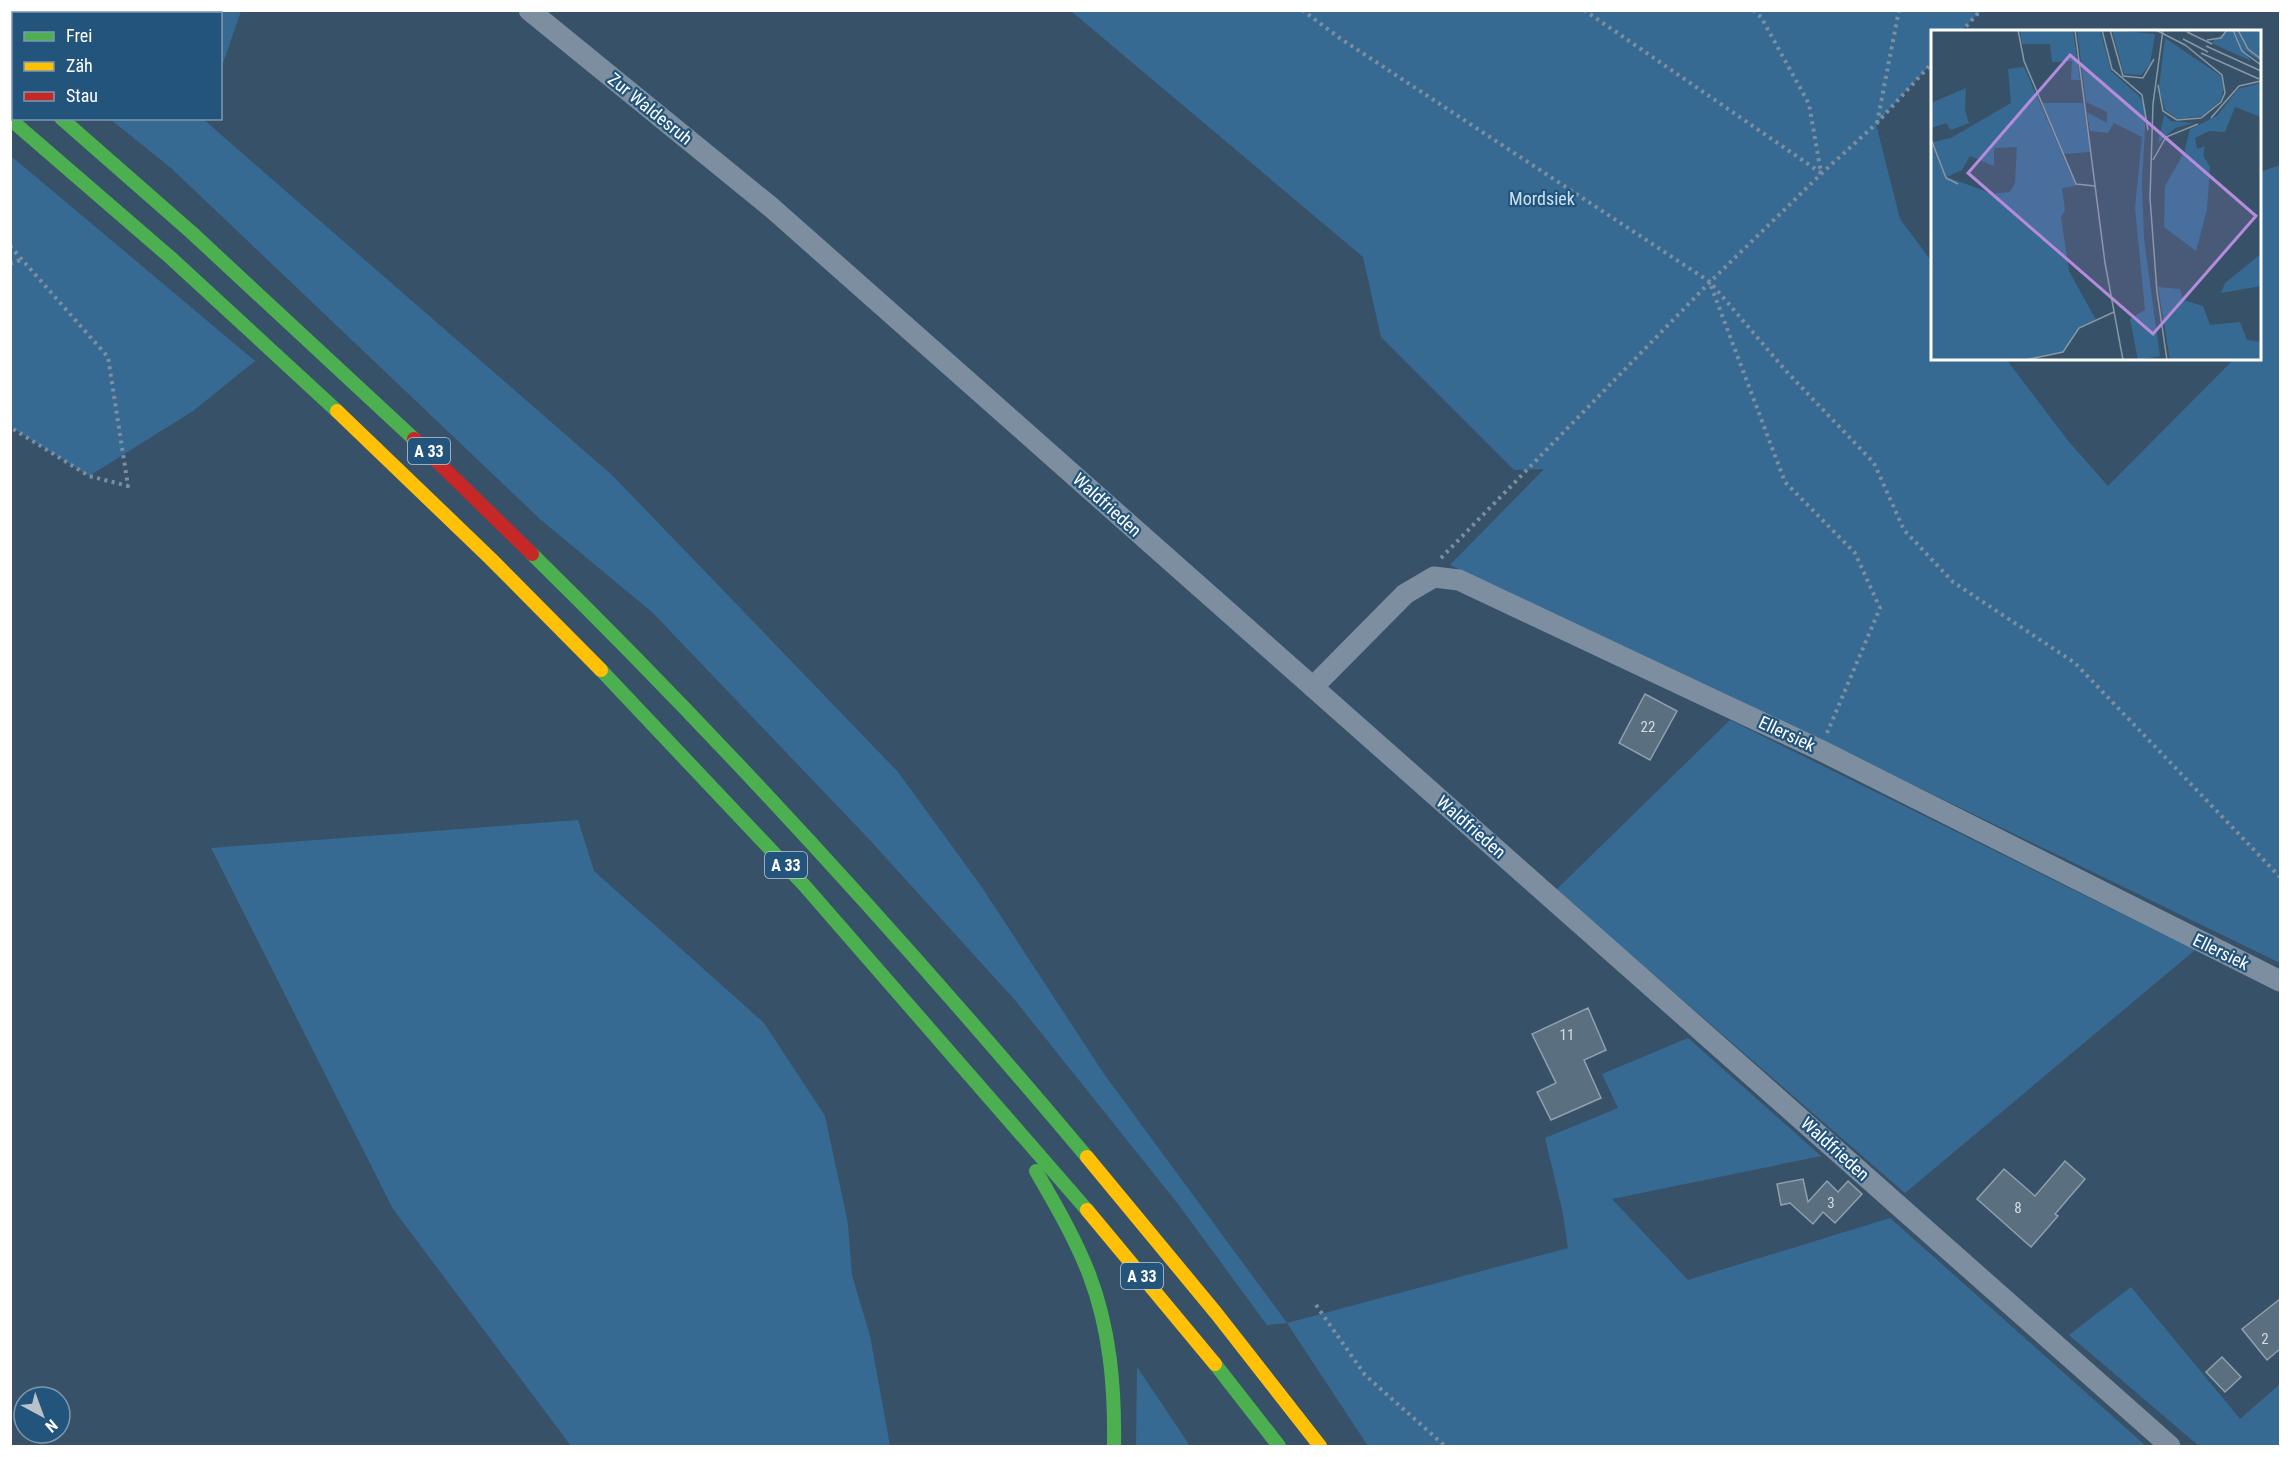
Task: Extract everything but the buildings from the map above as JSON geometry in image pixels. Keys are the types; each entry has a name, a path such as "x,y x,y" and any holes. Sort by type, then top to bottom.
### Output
{"highway":[{"name":"A 33","path":"12,120 66,164 234,313 400,470 563,630 708,780 856,941 1102,1225 1279,1446"},
{"name":"A 33","path":"64,120 255,289 423,446 586,606 731,756 972,1022 1126,1202 1320,1446"},
{"path":"1001,1109 1058,1210 1089,1274 1103,1324 1113,1374 1114,1446"},
{"path":"1284,1399 1313,1416"}],"street":[{"name":"Zur Waldesruh","path":"529,10 772,208"},
{"name":"Waldfrieden","path":"772,208 2170,1446"},
{"path":"1313,687 1405,594 1434,578"},
{"name":"Ellersiek","path":"1434,578 1459,580 1820,750 2280,981"}],"path":[{"path":"1302,10 1351,45 1710,282 1786,371 1874,463 1904,530 1953,582 2075,663 2280,877"},
{"path":"1584,10 1821,174"},
{"path":"1753,10 1761,17 1809,104 1821,174"},
{"path":"1876,124 1899,10"},
{"path":"1963,30 1981,10"},
{"path":"1434,578 1436,564 1710,282 1876,124 1931,64"},
{"path":"10,246 108,357 128,486 88,476 10,428"},
{"path":"10,264 21,260"},
{"path":"1710,282 1785,482 1855,553 1880,608 1820,750"},
{"path":"1316,1305 1365,1375 1445,1446"}],"green space":[{"path":"11,10 241,11 222,66 222,12 12,12 12,40"},
{"name":"Mordsiek","path":"1071,11 1981,11 1962,30 1931,30 1931,64 1876,124 1900,219 1931,261 1931,360 2007,360 2069,442 2108,486 2233,360 2261,360 2261,172 2280,165 2280,963 1722,692 1450,565 1544,469 1514,470 1381,337 1363,257"},
{"path":"111,120 204,120 613,476 898,772 981,886 1104,1074 1287,1323 1267,1325 1178,1204 1014,999 867,837 652,612 541,520 171,168"},
{"path":"11,156 255,361 193,411 89,476 11,427"},
{"path":"1730,720 2195,950 1905,1193 1556,890"},
{"path":"578,820 594,871 764,1023 825,1116 848,1224 852,1275 870,1336 890,1446 571,1446 393,1209 211,848"},
{"path":"1688,1038 1821,1156 1612,1199 1688,1280 1890,1218 2146,1446 1368,1446 1287,1323 1568,1248 1562,1209 1545,1138 1618,1108 1602,1074"},
{"path":"2131,1287 2240,1419 2280,1384 2280,1446 2199,1446 2069,1335"},
{"path":"1137,1367 1190,1446 1136,1446"}],"traffic: fast":[{"path":"10,119 171,258 337,411"},
{"path":"63,120 191,232 414,439"},
{"path":"532,554 676,699 817,849 953,1001 1087,1157"},
{"path":"601,670 804,885 1087,1210"},
{"path":"1036,1171 1077,1247 1089,1274 1102,1316 1110,1358 1114,1446"},
{"path":"1215,1364 1279,1446"}],"traffic: slow":[{"path":"337,411 491,559 601,670"},
{"path":"1087,1157 1216,1313 1320,1446"},
{"path":"1087,1210 1215,1364"}],"traffic: jam":[{"path":"414,439 532,554"}]}
